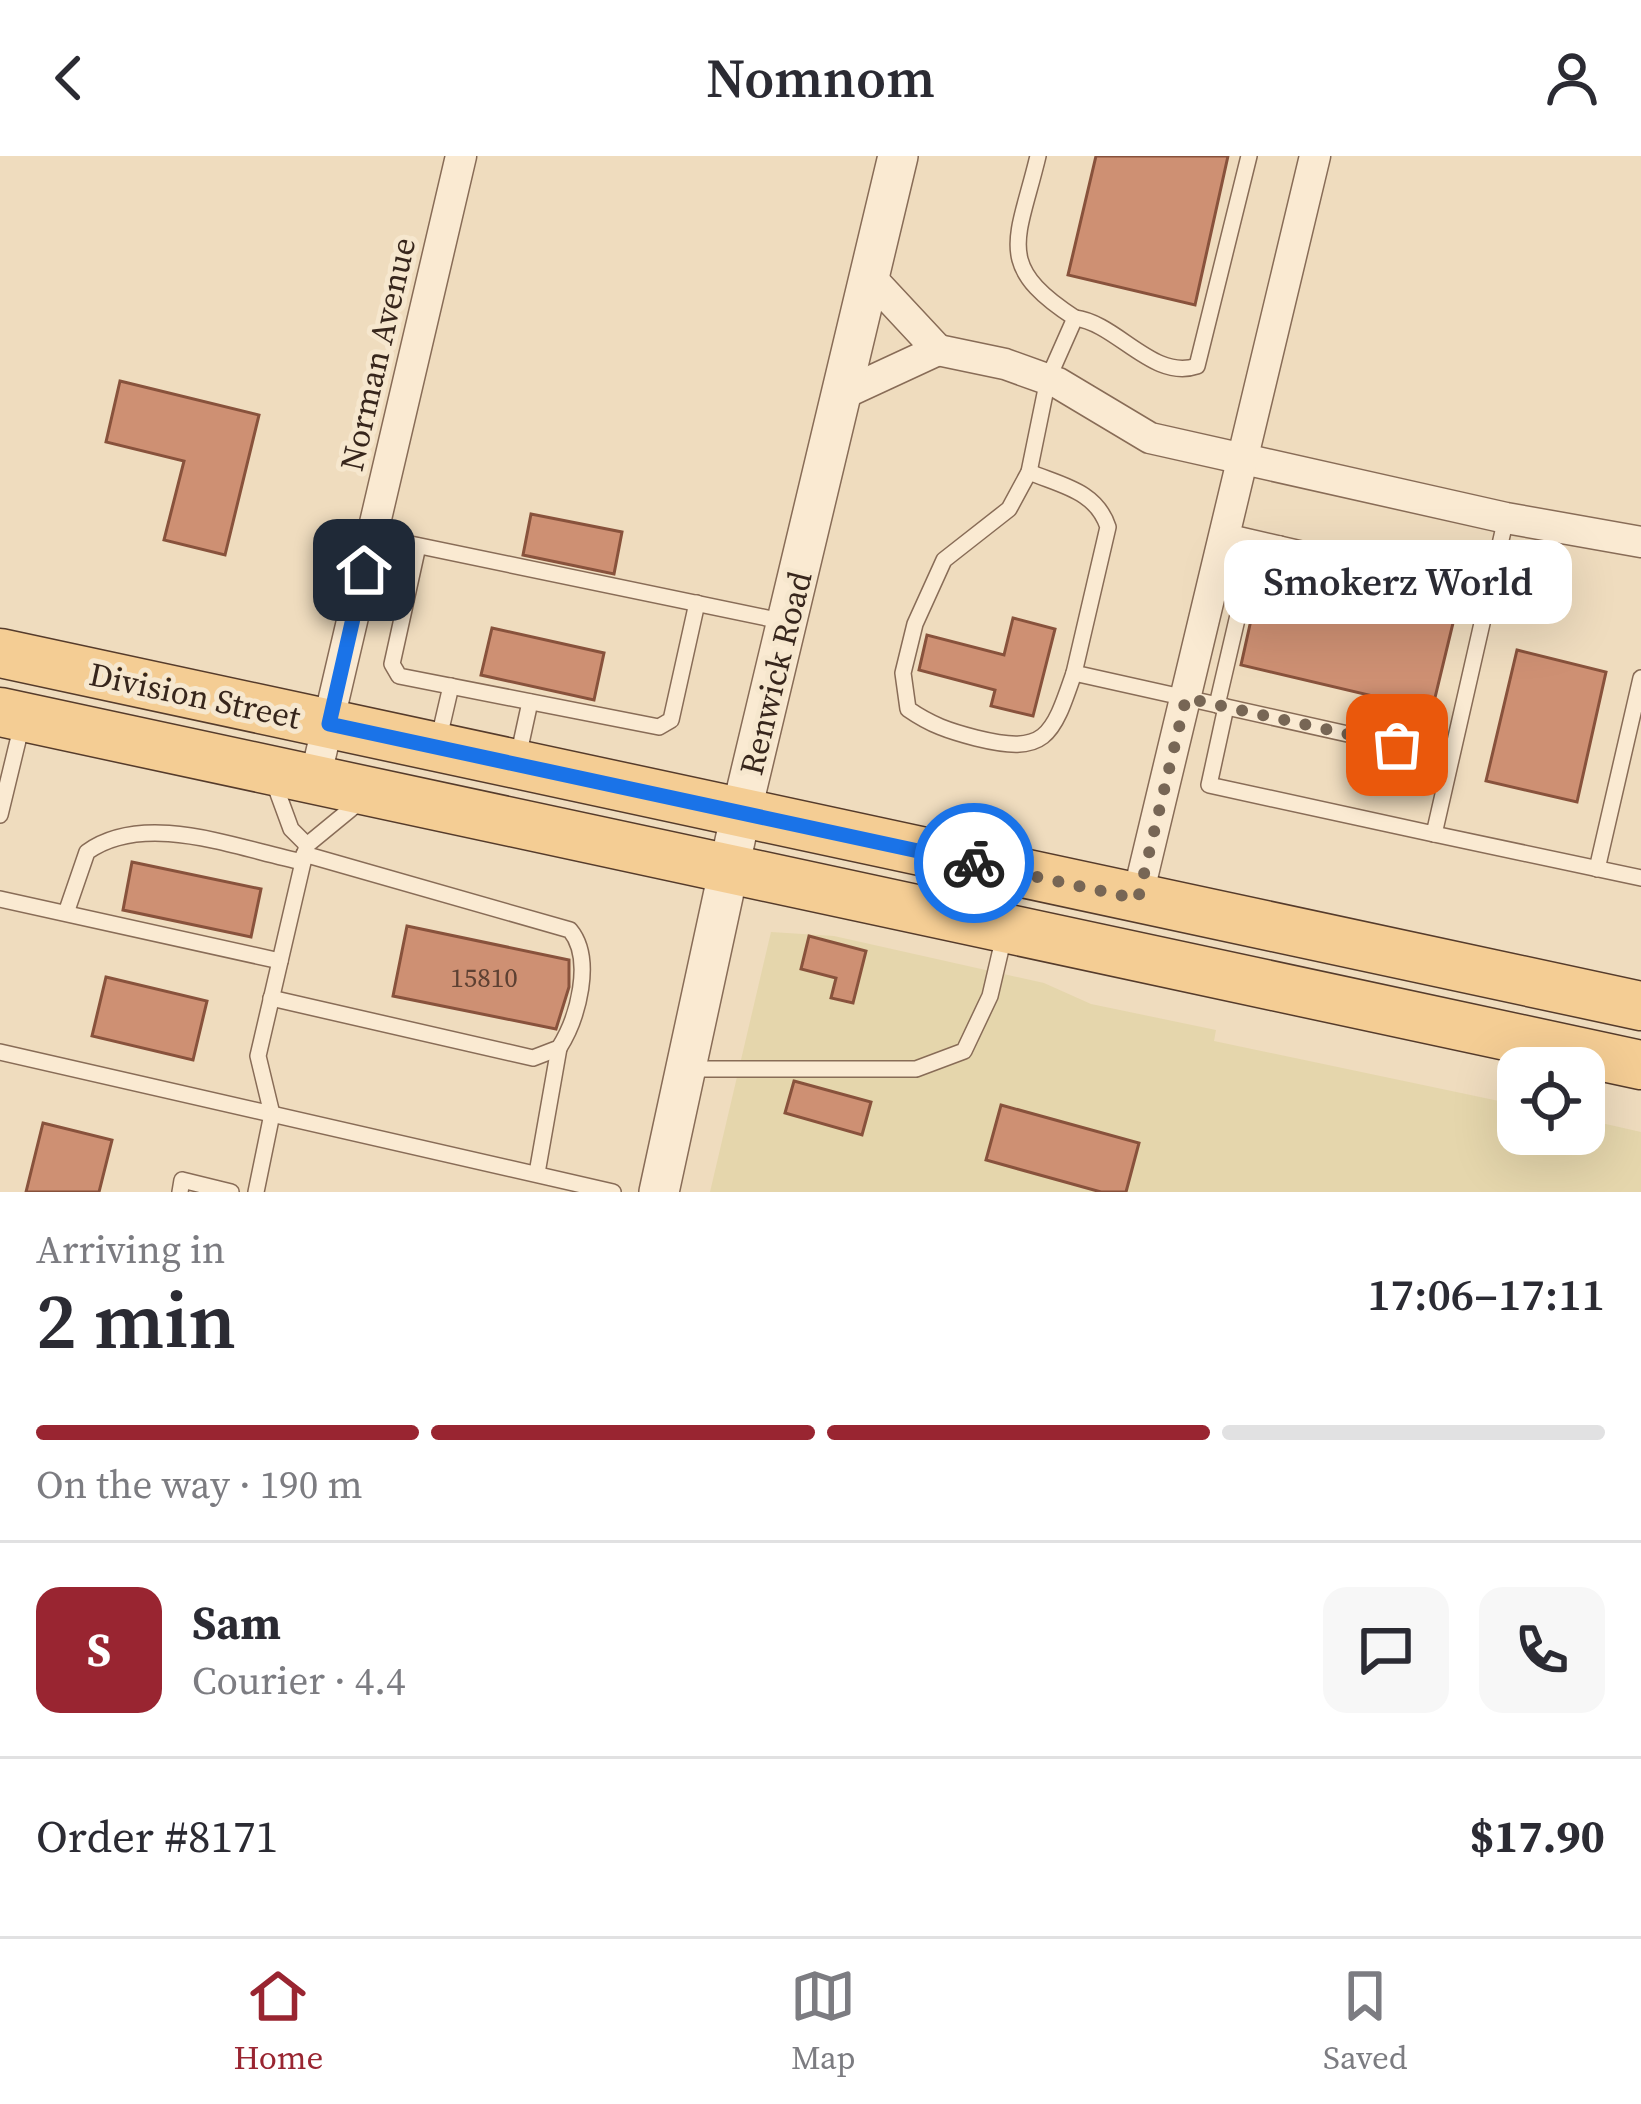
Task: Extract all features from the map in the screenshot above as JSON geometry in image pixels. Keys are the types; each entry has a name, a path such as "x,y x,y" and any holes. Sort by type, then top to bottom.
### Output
{"main road":[{"name":"Division Street","path":"0,653 1641,1006"},
{"name":"Division Street","path":"12,714 1641,1065"}],"street":[{"name":"Norman Avenue","path":"292,774 329,724 460,156"},
{"name":"Renwick Road","path":"659,1192 741,813 898,156"},
{"path":"1138,899 1315,156"},
{"path":"869,275 938,350 1048,380 1150,438 1506,518 1641,542"},
{"path":"843,394 938,350"}],"lane":[{"path":"1038,156 1018,265 1027,283 1075,318 1185,370 1197,366 1249,156"},
{"path":"1029,472 1086,495 1101,506 1108,527 1062,709 1038,740 1020,748 934,728 908,709 903,673 916,624 944,560 1009,509 1029,472 1048,380 1075,318"},
{"path":"1434,835 1506,518"},
{"path":"1228,532 1490,592"},
{"path":"372,536 788,622"},
{"path":"1280,544 1250,568 1209,785 1641,878"},
{"path":"418,546 392,664 399,676 659,727 670,720 697,603"},
{"path":"1074,673 1397,745"},
{"path":"1598,869 1641,679"},
{"path":"437,747 451,686"},
{"path":"517,764 530,702"},
{"path":"0,815 12,714"},
{"path":"292,774 291,830 305,854"},
{"path":"256,1192 272,1114 258,1056 305,854 373,791"},
{"path":"66,914 86,852 120,836 166,834 305,854 570,930 578,940 581,972 572,1021 559,1048 537,1174"},
{"path":"0,899 280,962"},
{"path":"686,1069 916,1069 964,1051 990,996 1006,927"},
{"path":"271,998 515,1056 533,1058 559,1048"},
{"path":"0,1052 613,1192"},
{"path":"179,1192 182,1180 231,1192"}],"shaded area":[{"path":"771,932 834,936 1044,983 1091,1004 1216,1030 1214,1041 1497,1101 1497,1155 1605,1155 1605,1124 1641,1132 1641,1192 710,1192"}],"building":[{"path":"1096,156 1228,156 1195,305 1068,275"},
{"path":"120,381 259,415 225,555 164,540 184,461 106,442"},
{"path":"531,514 622,532 614,574 523,555"},
{"path":"1261,575 1453,623 1432,710 1241,665"},
{"path":"1013,618 1055,629 1033,716 991,706 995,690 919,670 927,635 1004,655"},
{"path":"492,628 604,653 594,700 481,675"},
{"path":"1517,650 1606,672 1577,802 1486,781"},
{"path":"132,862 261,889 251,937 123,910"},
{"path":"407,926 569,960 569,987 556,1029 393,996"},
{"path":"809,936 866,951 853,1003 831,998 836,978 801,969"},
{"path":"106,977 207,1001 193,1060 92,1036"},
{"path":"794,1081 871,1102 862,1135 785,1113"},
{"path":"1001,1105 1139,1143 1126,1192 1101,1192 986,1160"},
{"path":"43,1123 112,1140 99,1192 26,1192"}],"way so far":[{"path":"974,863 1138,899 1186,698 1397,745"}],"place":[{"name":"Smokerz World","path":"1397,745"}],"route":[{"path":"364,570 329,724 974,863"}]}
